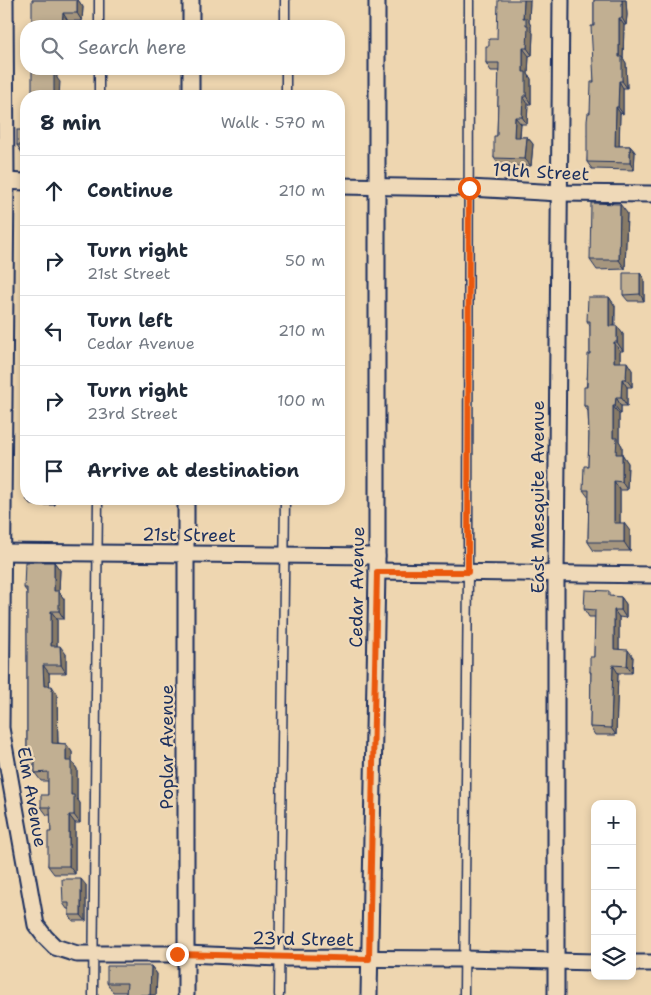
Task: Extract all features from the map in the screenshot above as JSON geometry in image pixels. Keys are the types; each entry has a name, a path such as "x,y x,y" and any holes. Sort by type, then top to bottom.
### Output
{"street":[{"name":"Elm Avenue","path":"5,0 1,728 36,925 45,937"},
{"path":"191,0 191,20"},
{"name":"Cedar Avenue","path":"369,995 377,564 377,0"},
{"name":"East Mesquite Avenue","path":"556,995 556,574 561,0"},
{"path":"191,75 191,90"},
{"path":"3,181 20,182"},
{"name":"19th Street","path":"345,186 651,194"},
{"name":"Poplar Avenue","path":"186,505 186,995"},
{"name":"21st Street","path":"1,552 284,555 468,572 651,575"},
{"name":"23rd Street","path":"45,937 55,947 77,954 186,954 280,958 591,962"},
{"path":"636,963 651,963"}],"lane":[{"path":"99,0 99,20"},
{"path":"285,0 285,20"},
{"path":"464,995 468,572 469,0"},
{"path":"99,75 99,90"},
{"path":"286,75 286,90"},
{"path":"94,995 98,505"},
{"path":"279,995 285,505"}],"building":[{"path":"32,0 77,0 77,13 63,13 62,20 32,20"},
{"path":"498,0 524,0 523,18 526,18 526,25 528,25 527,48 523,48 526,96 523,96 522,117 515,117 514,137 527,137 525,159 494,158 494,136 497,136 499,63 486,63 486,46 489,46 489,39 497,39"},
{"path":"594,0 622,0 622,18 619,18 619,57 622,57 622,81 619,81 618,107 616,107 615,146 630,146 630,163 587,162 587,121 588,113 590,113 591,82 594,82 591,26 594,26"},
{"path":"32,75 54,75 54,90 32,90"},
{"path":"17,130 20,130 20,145 17,145"},
{"path":"591,203 620,204 619,260 590,260"},
{"path":"623,273 640,273 640,294 623,295"},
{"path":"588,297 609,297 609,326 617,326 617,342 614,342 614,362 627,362 626,379 622,379 621,397 616,397 615,406 613,406 613,438 617,438 616,454 622,454 622,482 614,481 614,523 624,523 624,542 588,542 589,490 583,490 584,466 588,466 589,435 588,406 584,406 584,387 587,387 588,354 590,354 590,321 587,321"},
{"path":"25,562 54,562 54,591 59,591 59,611 51,611 51,646 60,646 61,665 43,665 44,686 52,686 52,743 66,744 66,761 71,761 71,795 74,795 74,815 69,815 69,866 48,866 48,832 51,832 50,807 41,807 41,795 48,795 48,772 35,773 35,757 27,756 27,588 24,588"},
{"path":"585,590 609,591 609,596 621,597 621,610 614,610 614,649 628,650 627,666 613,665 611,728 590,727 590,657 594,657 595,610 584,609"},
{"path":"62,879 81,879 81,915 69,915 69,903 63,903"},
{"path":"107,966 151,966 150,995 126,995 127,983 107,983"}],"route":[{"path":"177,954 369,959 377,572 468,572 469,188"}]}
